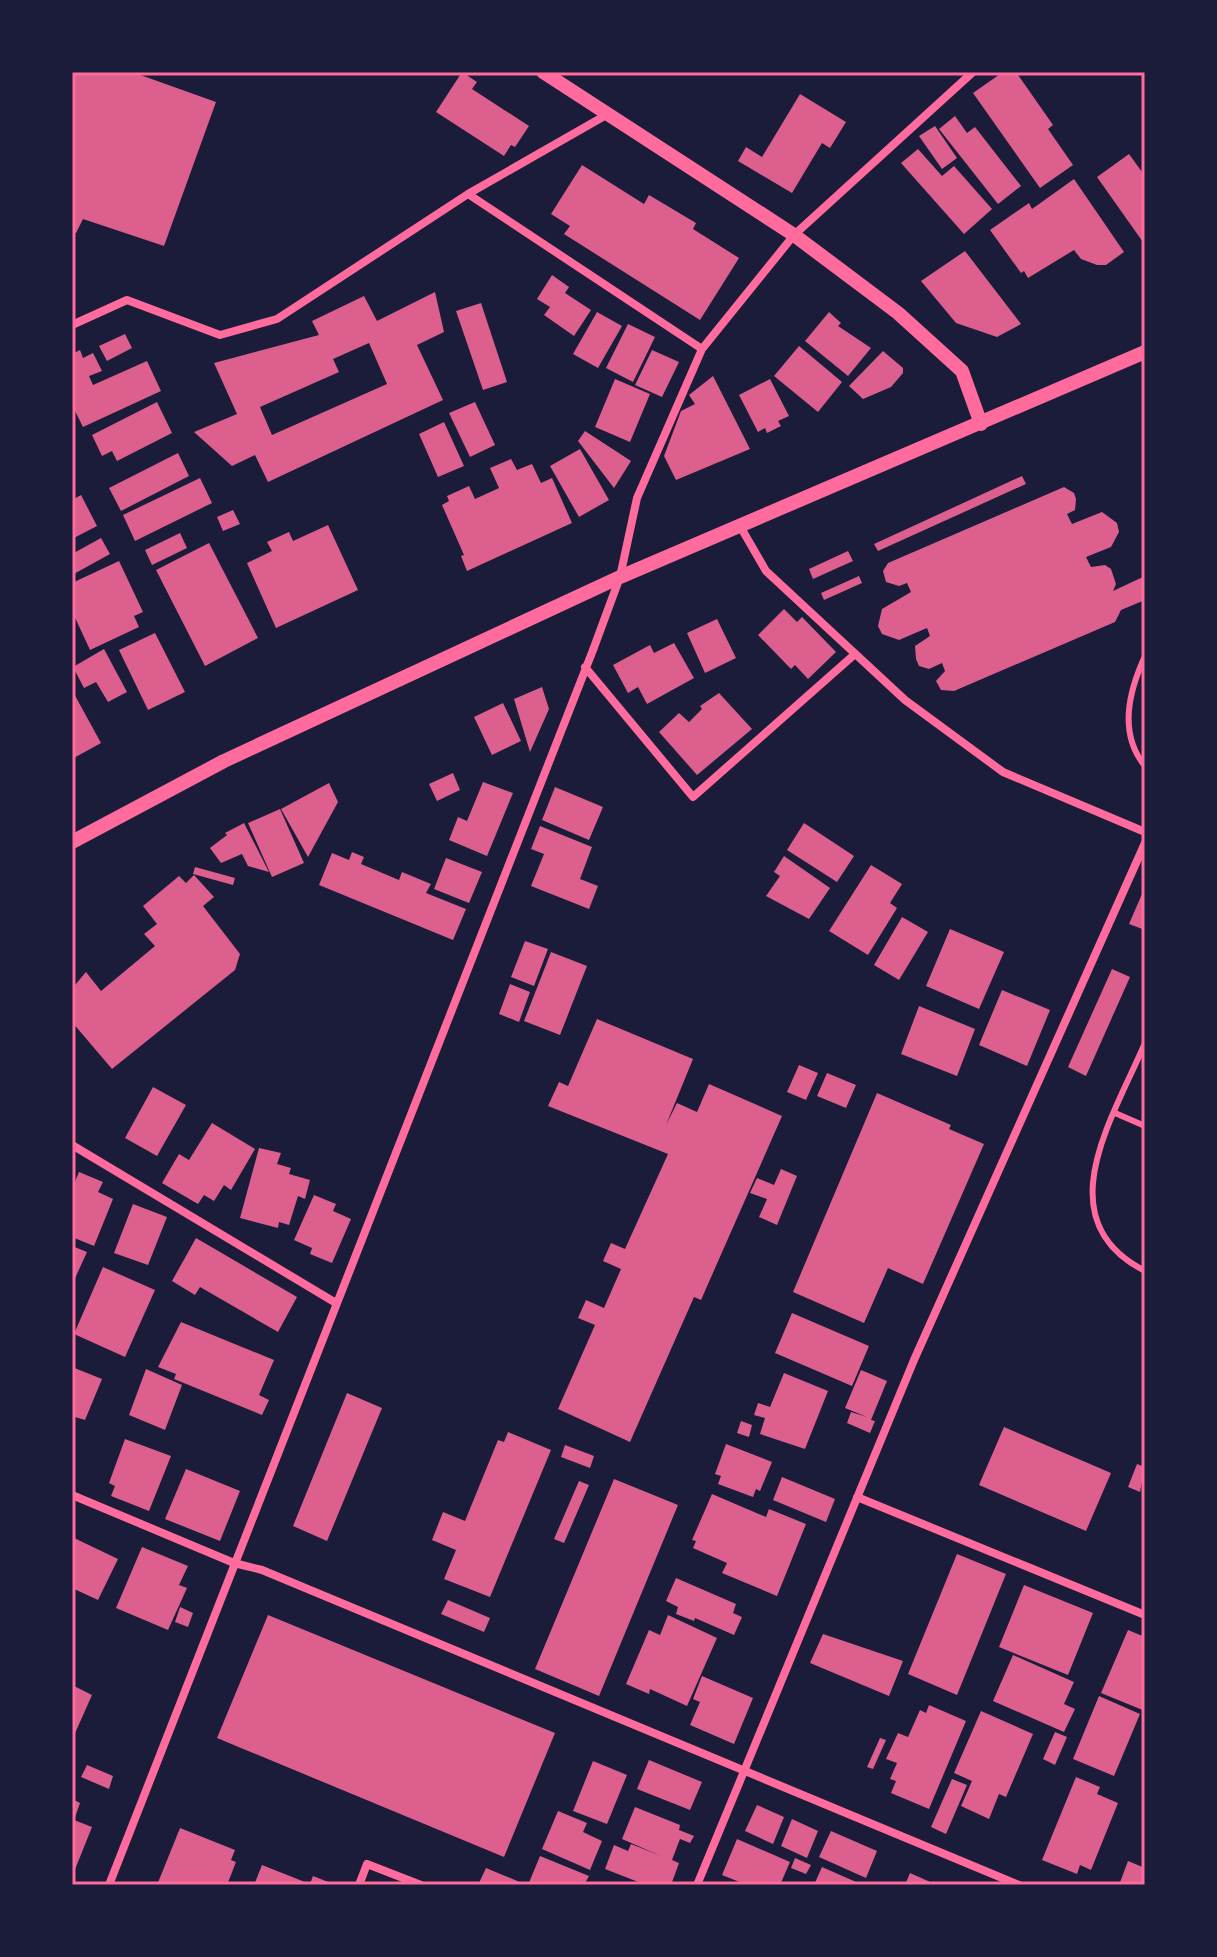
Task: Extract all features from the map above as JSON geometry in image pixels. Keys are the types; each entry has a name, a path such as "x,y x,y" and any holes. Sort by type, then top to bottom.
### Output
{"street":[{"path":"543,72 794,235 898,313 962,371 981,424"},
{"path":"109,1885 620,577 637,498 702,349 794,235 973,72"},
{"path":"72,325 127,300 220,335 277,319 468,194 609,114"},
{"path":"468,194 702,349"},
{"path":"72,842 224,761 620,577 1145,352"},
{"path":"740,526 766,571 905,700 1003,772 1145,832"},
{"path":"585,667 693,797 855,654"},
{"path":"697,1885 857,1497 1145,843"},
{"path":"72,1145 336,1303"},
{"path":"72,1495 234,1563 262,1570 1019,1885"},
{"path":"857,1497 1145,1615"},
{"path":"359,1885 367,1864 421,1885"}],"lane":[{"path":"1145,656 1133,681 1128,706 1130,733 1145,766"},
{"path":"1145,1043 1092,1175 1091,1205 1102,1238 1123,1260 1145,1271"},
{"path":"1115,1113 1145,1126"}],"building":[{"path":"72,72 132,72 216,102 164,246 83,219 76,233 72,232"},
{"path":"462,72 477,82 472,89 529,126 515,147 511,145 504,156 436,112"},
{"path":"1003,72 1016,72 1053,125 1048,129 1073,165 1040,188 973,93"},
{"path":"800,94 846,122 830,148 822,143 792,193 738,161 746,147 762,157"},
{"path":"955,116 967,133 975,127 1021,186 998,204 939,129"},
{"path":"935,126 957,158 942,169 919,136"},
{"path":"918,149 942,176 954,166 992,209 964,234 901,163"},
{"path":"1129,154 1145,176 1145,245 1097,177"},
{"path":"582,165 644,204 649,195 696,223 693,229 739,258 700,320 564,234 570,226 551,214"},
{"path":"1074,179 1124,252 1106,265 1097,265 1081,259 1074,250 1028,278 990,230 1029,203 1032,209"},
{"path":"965,251 1021,324 997,337 956,323 921,281"},
{"path":"552,275 569,287 565,293 591,310 574,336 544,315 550,307 537,299"},
{"path":"435,292 444,332 417,345 443,400 268,482 255,455 232,466 194,432 237,414 214,363 319,335 312,321 364,296 377,321","holes":["369,343 387,384 272,435 260,407 339,372 333,359"]},
{"path":"481,303 507,382 483,390 456,311"},
{"path":"597,312 622,326 598,368 573,354"},
{"path":"829,312 841,323 838,326 871,348 848,376 805,341"},
{"path":"628,324 655,337 633,382 606,368"},
{"path":"125,334 132,348 107,361 99,346"},
{"path":"799,346 842,382 818,412 774,376"},
{"path":"80,350 83,358 93,353 102,371 89,376 93,385 147,361 161,391 83,427 72,405 72,354"},
{"path":"652,350 679,362 662,397 635,385"},
{"path":"883,351 903,368 903,373 891,387 863,399 849,386"},
{"path":"713,376 750,449 676,480 664,456 681,411 695,404 689,395"},
{"path":"615,379 650,394 630,442 595,427"},
{"path":"770,379 789,416 778,421 781,426 767,433 765,428 758,432 739,395"},
{"path":"157,402 172,433 117,461 112,451 102,456 92,435"},
{"path":"475,402 495,445 470,457 449,413"},
{"path":"444,422 464,466 438,477 419,434"},
{"path":"585,431 631,461 614,488 578,441"},
{"path":"580,449 609,500 579,517 550,466"},
{"path":"178,453 189,476 121,511 109,488"},
{"path":"511,459 517,470 532,464 541,483 552,478 572,523 467,571 461,556 464,555 442,505 449,501 447,496 469,486 475,499 499,488 490,468"},
{"path":"1022,476 1026,484 878,551 874,544"},
{"path":"200,478 212,503 135,541 123,515"},
{"path":"1064,487 1074,493 1076,499 1075,510 1067,514 1072,524 1102,512 1117,523 1119,532 1111,547 1086,557 1091,567 1105,565 1111,569 1116,584 1113,591 1145,576 1145,600 1121,610 1115,622 954,691 941,690 936,681 945,671 942,663 929,669 919,666 916,659 915,646 930,636 927,628 899,640 882,634 878,626 882,609 911,592 907,583 899,586 886,582 883,571 888,563"},
{"path":"81,495 97,526 72,539 72,500"},
{"path":"233,510 240,524 223,531 217,517"},
{"path":"328,525 358,590 276,628 247,563 272,551 267,542 289,532 293,541"},
{"path":"180,533 187,548 152,565 145,550"},
{"path":"101,538 110,554 72,575 72,554"},
{"path":"209,543 258,638 205,666 156,570"},
{"path":"848,551 853,561 813,579 809,569"},
{"path":"119,561 143,612 134,616 139,627 90,650 72,611 72,583"},
{"path":"859,576 862,583 824,600 821,593"},
{"path":"784,609 797,622 802,617 836,652 808,679 795,665 791,669 758,635"},
{"path":"717,619 736,658 705,673 687,633"},
{"path":"155,633 185,692 148,710 119,650"},
{"path":"674,643 694,678 647,704 638,687 628,693 613,665 650,645 654,653"},
{"path":"104,649 127,692 108,702 96,682 84,688 73,667"},
{"path":"542,687 549,709 530,752 514,699"},
{"path":"72,690 101,743 72,759"},
{"path":"719,693 752,729 697,775 659,732 679,713 689,722 702,709 700,706"},
{"path":"503,703 521,741 492,755 474,717"},
{"path":"453,773 460,790 437,801 429,784"},
{"path":"483,782 513,793 487,856 449,840 458,817 467,821"},
{"path":"329,783 338,802 308,857 281,809"},
{"path":"555,787 603,807 589,840 542,820"},
{"path":"280,809 304,863 272,877 248,823"},
{"path":"244,823 269,872 248,866 242,854 221,863 210,848 227,835 225,833"},
{"path":"804,823 854,856 837,882 787,850"},
{"path":"540,826 592,847 580,879 598,886 589,909 531,886 544,854 531,849"},
{"path":"352,852 364,857 361,864 399,880 402,872 431,884 426,893 466,909 453,940 319,885 332,853 349,860"},
{"path":"784,856 830,888 809,919 766,896 780,876 774,872"},
{"path":"446,858 482,872 469,903 434,889"},
{"path":"871,865 902,884 890,903 897,908 868,955 829,931"},
{"path":"195,867 235,878 233,885 193,874"},
{"path":"194,875 214,897 203,906 240,954 235,970 112,1069 72,1022 72,983 75,985 86,972 101,991 155,946 144,934 157,924 143,906 179,876 186,883"},
{"path":"1145,887 1145,930 1129,924"},
{"path":"902,917 928,932 899,980 874,965"},
{"path":"950,929 1004,952 979,1009 926,986"},
{"path":"525,941 548,949 534,986 511,977"},
{"path":"551,952 587,966 560,1035 524,1021"},
{"path":"1112,969 1130,977 1086,1076 1068,1067"},
{"path":"510,984 530,992 519,1022 499,1014"},
{"path":"1002,990 1050,1010 1027,1066 979,1045"},
{"path":"919,1006 975,1029 957,1076 901,1054"},
{"path":"597,1019 693,1059 666,1125 677,1103 697,1112 709,1084 782,1116 701,1300 694,1297 630,1442 558,1409 595,1325 578,1318 586,1300 604,1308 621,1269 603,1261 611,1243 625,1249 668,1154 548,1106 559,1082 568,1086"},
{"path":"799,1065 818,1073 806,1100 787,1092"},
{"path":"827,1073 856,1085 846,1108 817,1096"},
{"path":"153,1087 186,1105 157,1156 125,1138"},
{"path":"877,1093 951,1125 949,1129 984,1144 923,1284 888,1268 864,1323 793,1292"},
{"path":"212,1123 255,1149 231,1190 224,1185 214,1201 204,1195 198,1204 162,1183 179,1154 189,1160"},
{"path":"259,1148 281,1153 277,1164 291,1168 289,1174 310,1180 305,1199 298,1196 289,1225 279,1222 278,1228 240,1218"},
{"path":"781,1169 797,1176 777,1225 759,1217 767,1199 750,1193 757,1178 774,1185"},
{"path":"79,1172 103,1182 98,1192 113,1199 94,1246 72,1237 72,1189"},
{"path":"314,1195 336,1204 333,1211 351,1219 332,1263 310,1254 312,1248 294,1240"},
{"path":"133,1204 167,1217 148,1265 114,1253"},
{"path":"196,1238 297,1297 278,1332 200,1287 195,1295 172,1281"},
{"path":"72,1246 87,1252 72,1285"},
{"path":"103,1267 155,1290 125,1357 74,1334"},
{"path":"792,1313 869,1346 852,1386 775,1353"},
{"path":"181,1322 274,1360 259,1395 269,1400 262,1415 174,1379 176,1374 158,1367"},
{"path":"72,1367 102,1379 85,1420 75,1417 72,1424"},
{"path":"146,1369 182,1385 165,1430 129,1415"},
{"path":"861,1370 887,1381 871,1420 875,1421 870,1433 847,1423 851,1412 867,1417 845,1408"},
{"path":"784,1373 828,1391 805,1449 760,1434 765,1418 754,1415 758,1403 770,1407"},
{"path":"347,1393 382,1408 327,1541 293,1526"},
{"path":"741,1421 752,1425 749,1437 737,1433"},
{"path":"1004,1427 1111,1473 1086,1531 979,1485"},
{"path":"508,1432 551,1450 490,1597 444,1579 456,1550 432,1540 443,1512 465,1521 498,1440 504,1442"},
{"path":"125,1439 171,1456 149,1511 111,1496 115,1486 109,1483"},
{"path":"726,1444 772,1462 760,1491 756,1489 753,1497 718,1484 721,1476 715,1474"},
{"path":"565,1445 594,1456 590,1468 561,1457"},
{"path":"1137,1464 1145,1467 1140,1492 1128,1487"},
{"path":"186,1469 240,1491 220,1541 165,1519"},
{"path":"782,1477 835,1499 826,1522 773,1500"},
{"path":"614,1479 678,1505 599,1696 535,1669"},
{"path":"579,1481 589,1485 564,1543 554,1539"},
{"path":"712,1494 766,1517 769,1509 806,1524 777,1596 722,1573 727,1563 693,1548 696,1541 692,1540"},
{"path":"72,1537 118,1559 98,1600 72,1588"},
{"path":"142,1547 188,1566 179,1585 187,1588 168,1630 116,1608"},
{"path":"957,1554 1006,1574 957,1695 908,1674"},
{"path":"676,1578 736,1604 733,1613 742,1617 734,1635 695,1618 694,1621 676,1614 678,1607 666,1601"},
{"path":"1024,1585 1093,1613 1068,1675 999,1647"},
{"path":"448,1600 490,1618 484,1632 441,1614"},
{"path":"180,1607 193,1613 188,1627 175,1622"},
{"path":"268,1615 555,1733 504,1857 217,1738"},
{"path":"668,1615 717,1638 687,1706 650,1689 649,1694 626,1684 649,1630 660,1635"},
{"path":"1128,1630 1145,1637 1145,1711 1101,1693"},
{"path":"823,1634 903,1661 889,1696 810,1663"},
{"path":"1013,1655 1074,1682 1064,1704 1075,1709 1064,1732 993,1701"},
{"path":"702,1676 753,1698 734,1744 690,1725 700,1702 693,1699"},
{"path":"72,1685 92,1695 72,1740"},
{"path":"1099,1696 1140,1714 1114,1776 1073,1759"},
{"path":"929,1705 966,1721 929,1809 891,1793 896,1781 890,1779 897,1763 886,1759 898,1733 908,1737 920,1710 926,1713"},
{"path":"981,1711 1033,1734 1006,1797 999,1794 989,1819 961,1806 972,1781 954,1773"},
{"path":"1055,1732 1067,1737 1055,1765 1043,1759"},
{"path":"880,1738 886,1740 873,1769 867,1767"},
{"path":"649,1760 702,1782 690,1810 637,1789"},
{"path":"593,1761 627,1775 607,1824 573,1811"},
{"path":"87,1765 113,1776 109,1789 81,1777"},
{"path":"1076,1777 1100,1787 1097,1794 1118,1803 1091,1870 1080,1865 1077,1874 1042,1860"},
{"path":"952,1779 967,1785 946,1834 931,1827"},
{"path":"72,1799 80,1803 74,1820 92,1827 74,1872"},
{"path":"757,1805 784,1817 773,1844 745,1831"},
{"path":"635,1807 680,1825 679,1830 694,1836 690,1843 680,1839 672,1860 679,1863 671,1885 646,1885 605,1869 614,1845 628,1851 631,1844 661,1856 622,1839"},
{"path":"558,1811 587,1823 583,1832 602,1841 590,1870 542,1849"},
{"path":"792,1819 818,1831 807,1858 781,1846"},
{"path":"180,1828 235,1850 231,1860 236,1862 227,1885 157,1885"},
{"path":"831,1831 877,1851 866,1878 819,1857"},
{"path":"737,1839 790,1862 780,1885 747,1885 722,1875"},
{"path":"540,1856 589,1876 584,1885 528,1885"},
{"path":"795,1858 811,1865 806,1874 791,1868"},
{"path":"1128,1861 1145,1868 1145,1885 1119,1885"},
{"path":"262,1865 310,1884 313,1876 336,1885 254,1885"},
{"path":"822,1867 863,1885 814,1885"},
{"path":"486,1868 526,1885 483,1885 479,1883"},
{"path":"910,1873 937,1885 905,1885"}]}
